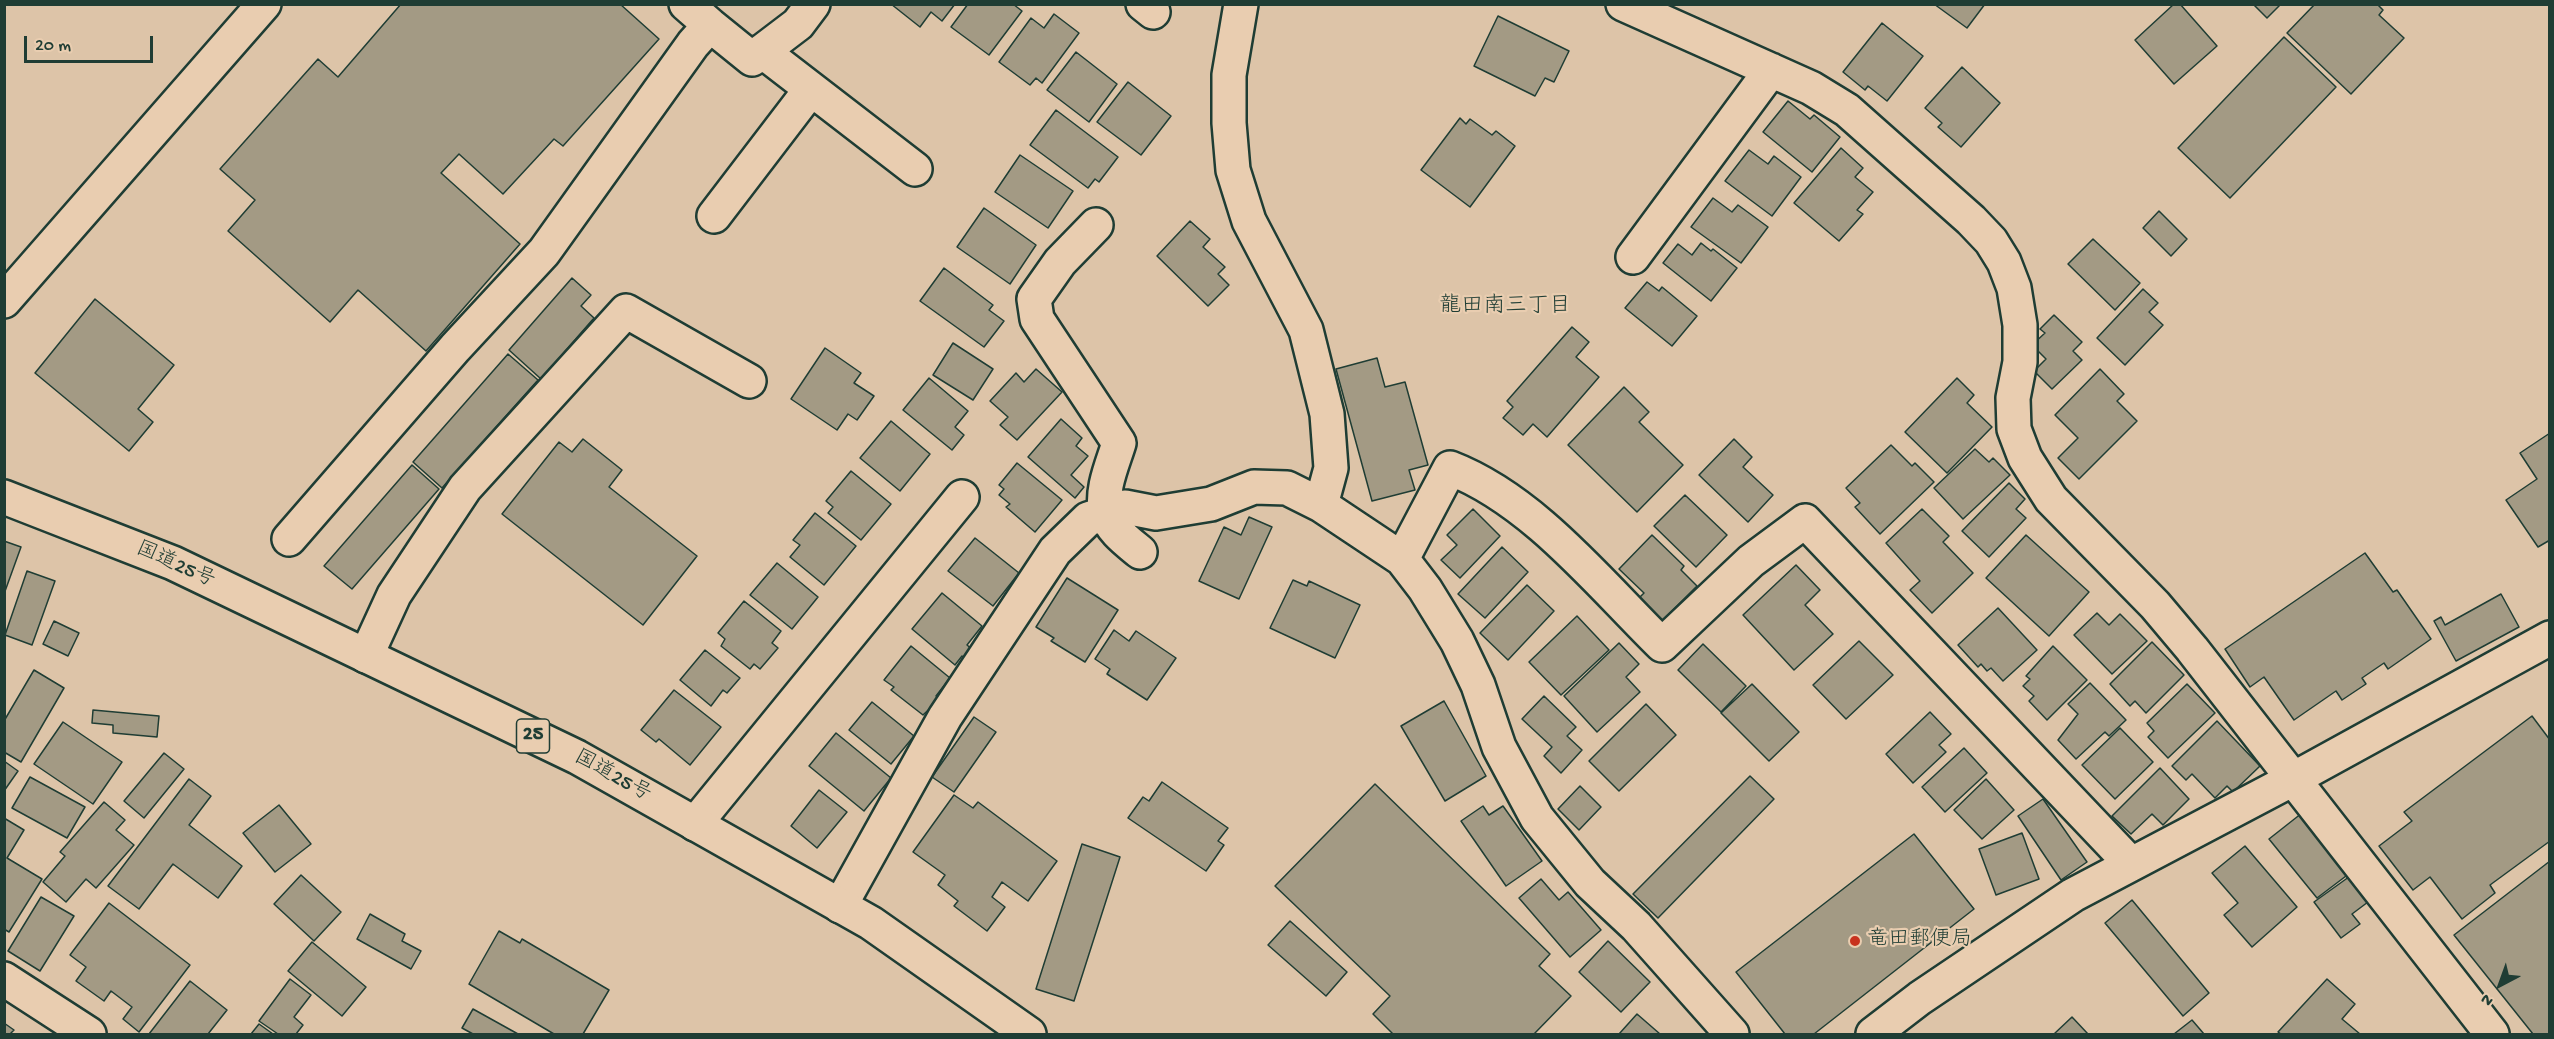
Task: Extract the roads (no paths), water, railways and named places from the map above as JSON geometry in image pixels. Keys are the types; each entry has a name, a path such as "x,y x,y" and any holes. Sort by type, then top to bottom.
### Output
{"main road":[{"path":"4,301 264,4"},
{"path":"289,539 455,348 544,252 693,44 698,15 752,59 798,24 813,4"},
{"path":"1241,4 1229,75 1229,123 1233,170 1250,221 1306,330 1327,414 1331,468 1321,505"},
{"path":"1623,4 1811,88 1846,110 1971,220 1991,241 2004,262 2014,288 2020,325 2020,362 2013,398 2014,429 2025,458 2051,499 2155,605 2295,778 2492,1035"},
{"path":"762,51 915,169"},
{"path":"1633,258 1771,70"},
{"path":"714,216 812,89"},
{"path":"1096,225 1060,262 1034,299 1037,319 1119,443 1106,485 1106,513 1119,533 1140,552"},
{"path":"366,656 394,595 465,488 626,311 749,381"},
{"path":"1402,559 1450,468 1502,493 1541,525 1662,645 1751,561 1805,521 2131,864"},
{"path":"840,906 945,717 1055,551 1088,519 1125,507 1156,513 1210,504 1254,487 1287,488 1321,505 1402,559 1425,589 1457,641 1478,685 1498,747 1537,818 1590,883 1636,926 1732,1035"},
{"name":"国道25号","path":"4,497 173,562 577,757 871,923 1029,1035"},
{"path":"695,824 962,497"},
{"path":"1873,1035 1920,998 2073,896 2295,778 2550,638"},
{"path":"4,979 89,1035"}],"place":[{"name":"竜田郵便局","path":"1855,941"}],"district":[{"name":"龍田南三丁目","path":"1505,308"}]}
